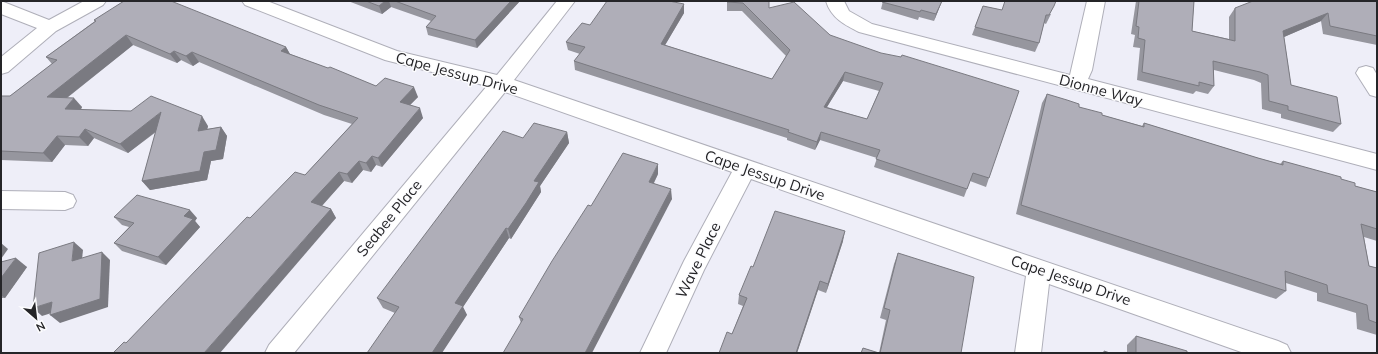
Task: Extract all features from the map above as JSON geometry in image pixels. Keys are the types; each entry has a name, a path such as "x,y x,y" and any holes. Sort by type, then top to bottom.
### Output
{"street":[{"path":"1,67 50,26 97,1"},
{"name":"Cape Jessup Drive","path":"251,1 392,56 501,83 1278,353"},
{"name":"Seabee Place","path":"278,353 501,83 566,1"},
{"name":"Dionne Way","path":"835,1 836,7 846,18 866,28 1377,162"},
{"path":"1076,84 1082,70 1096,1"},
{"path":"1,7 50,26"},
{"path":"1366,73 1377,90"},
{"name":"Wave Place","path":"653,353 693,268 745,168"},
{"path":"1,200 65,201"},
{"path":"1028,353 1039,269"}],"building":[{"path":"124,1 171,1 286,47 281,51 328,68 330,67 376,86 385,78 414,87 400,102 420,108 378,158 372,156 366,163 359,161 347,174 339,172 311,202 331,209 204,353 113,353 124,342 126,343 247,217 250,218 295,172 305,175 358,118 319,105 192,52 186,56 174,51 170,54 126,35 47,97 74,98 65,109 131,111 151,96 202,116 198,131 221,127 216,150 204,152 200,171 142,181 161,112 120,144 85,129 79,137 57,136 43,153 1,151 1,96 10,96 57,60 46,57 96,21 94,20"},
{"path":"366,1 385,1 379,6"},
{"path":"395,1 511,1 475,40 426,27 436,16"},
{"path":"607,1 669,1 684,4 661,44 772,79 790,50 743,3 727,1 769,1 769,8 794,2 830,35 881,53 901,57 902,55 1019,91 989,178 973,173 967,189 876,159 880,150 821,132 817,142 788,132 789,130 574,61 585,47 566,42 582,23 590,25","holes":["845,72 883,83 867,119 824,107"]},
{"path":"942,1 936,14 921,10 920,12 882,2"},
{"path":"1005,1 1056,1 1049,15 1046,15 1039,43 975,27 983,6 1002,10"},
{"path":"1139,1 1194,1 1192,31 1235,41 1235,8 1253,1 1377,1 1377,36 1330,26 1328,13 1283,31 1291,85 1337,97 1341,124 1288,110 1288,106 1269,101 1268,75 1260,72 1213,61 1214,86 1199,82 1199,86 1142,72 1145,40 1138,38 1139,27 1136,26"},
{"path":"1047,94 1079,104 1079,107 1102,113 1102,115 1144,127 1144,123 1283,165 1283,161 1341,177 1341,179 1355,183 1355,186 1377,192 1377,229 1361,224 1369,266 1377,268 1377,323 1369,320 1367,305 1328,293 1327,285 1285,271 1286,291 1021,205"},
{"path":"534,123 567,132 534,181 539,182 526,203 508,229 506,228 455,303 463,306 432,353 367,353 399,307 377,298 503,131 523,138"},
{"path":"623,153 658,164 649,182 671,189 585,353 503,353 523,319 519,317 552,261 588,205 591,206"},
{"path":"137,195 190,210 184,216 193,219 158,257 114,243 134,223 114,217"},
{"path":"775,211 845,231 828,284 820,281 796,353 719,353 727,332 732,334 747,298 739,295 751,266 753,267"},
{"path":"74,242 72,261 102,252 100,299 50,315 52,302 33,308 39,253"},
{"path":"898,253 974,277 961,353 880,353 890,310 884,308"},
{"path":"16,258 1,278 1,262"},
{"path":"1136,336 1187,351 1187,353 1136,353"},
{"path":"863,348 879,353 861,353"}]}
